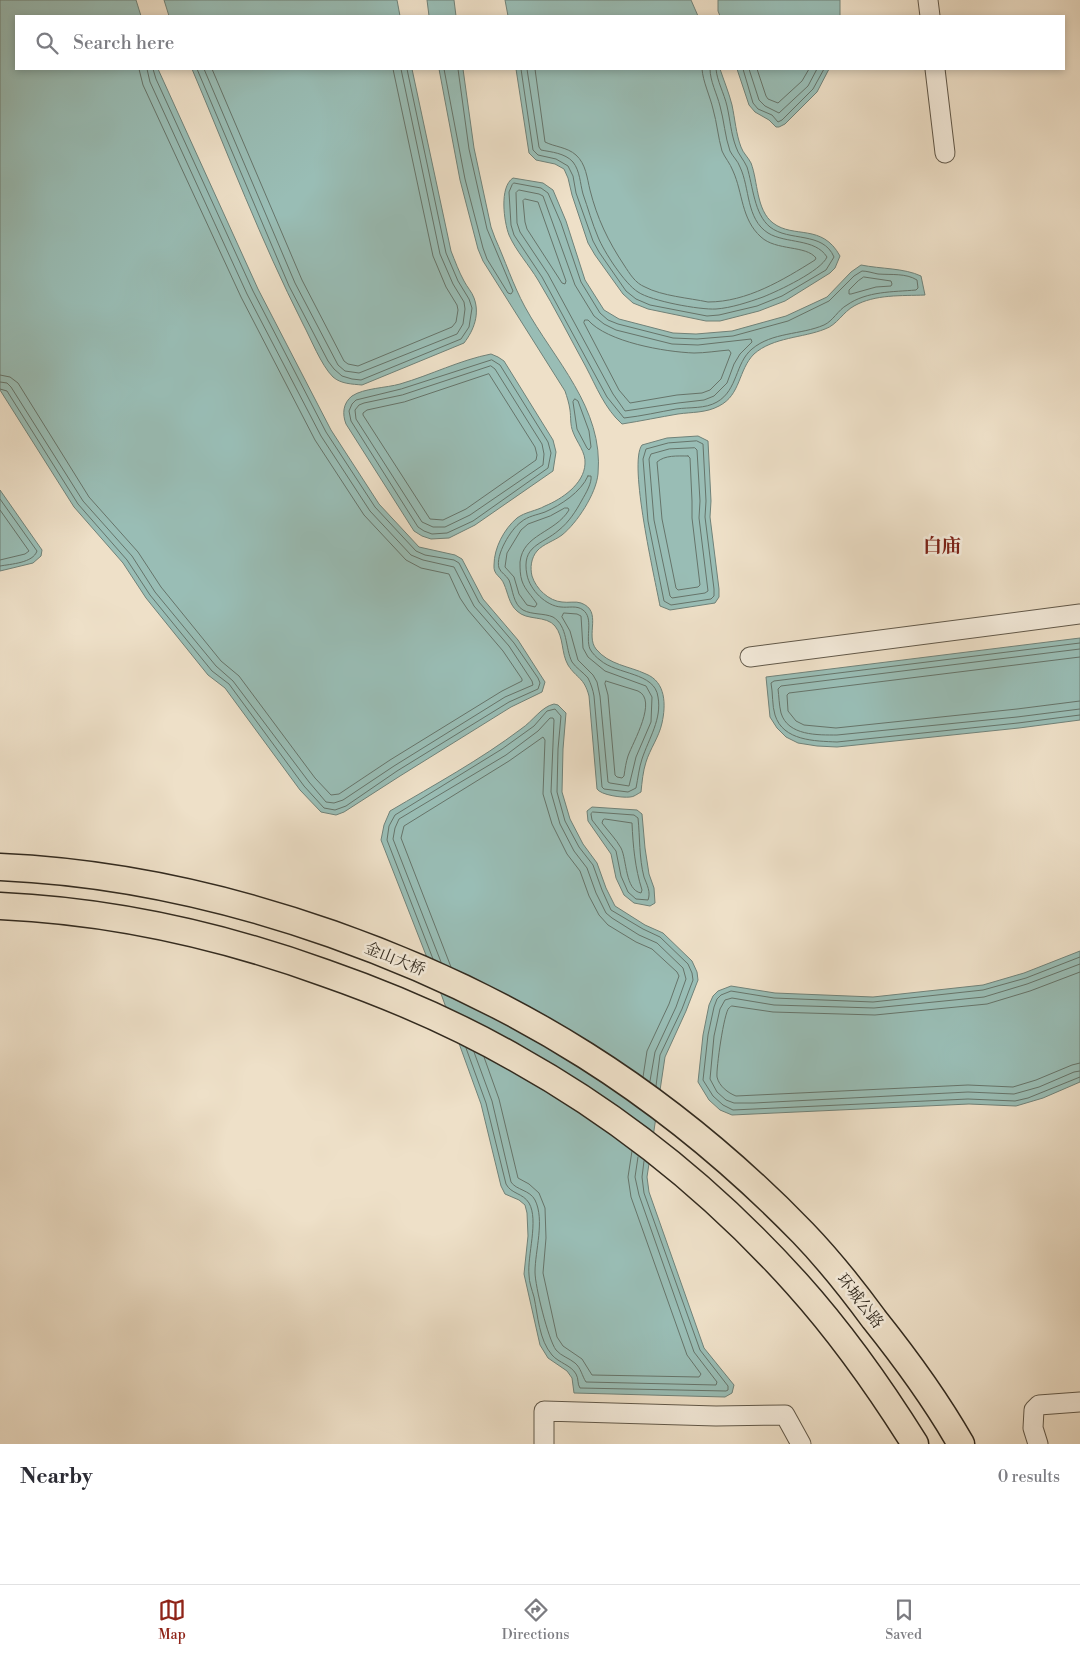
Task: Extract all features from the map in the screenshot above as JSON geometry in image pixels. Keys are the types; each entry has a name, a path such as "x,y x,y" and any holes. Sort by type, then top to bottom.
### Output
{"highway":[{"name":"金山大桥","path":"0,867 39,868 112,877 149,883 205,896 260,910 313,927 411,964 535,1024 593,1059 687,1127 740,1173"},
{"path":"0,906 36,908 142,921 196,934 301,964 396,1000 483,1040 556,1082 622,1126 663,1158 714,1202 776,1261 814,1305 862,1366 915,1444"},
{"name":"环城公路","path":"740,1173 804,1234 850,1287 936,1403 961,1444"}],"street":[{"path":"928,0 930,15"},
{"path":"936,70 945,153"},
{"path":"750,657 1080,614"},
{"path":"1038,1444 1033,1428 1034,1410 1039,1404 1080,1402"},
{"path":"544,1444 544,1411 716,1416 785,1414 801,1444"}],"water":[{"path":"0,0 136,0 141,15 15,15 15,70 158,70 258,289 331,430 379,504 419,547 455,555 462,559 483,599 518,640 545,682 542,692 511,707 344,812 336,815 321,812 300,790 225,688 208,675 146,598 123,563 74,507 0,390"},
{"path":"164,0 397,0 400,15 169,15"},
{"path":"427,0 454,0 456,15 429,15"},
{"path":"505,0 691,0 698,15 508,15"},
{"path":"718,0 840,0 840,15 720,15"},
{"path":"192,70 412,70 451,251 460,274 476,304 475,322 471,333 464,343 362,385 336,379 324,366 317,352 273,261"},
{"path":"439,70 463,70 474,148 491,227 525,307 575,386 593,428 598,450 598,474 594,490 585,508 568,530 537,551 532,560 531,573 534,581 548,597 557,601 579,602 588,607 593,617 593,643 601,654 613,662 646,674 653,678 661,688 664,702 662,723 646,762 641,792 633,796 612,796 597,789 589,696 585,685 568,665 560,635 555,626 547,620 526,616 517,611 510,602 503,581 494,568 494,559 501,539 512,522 520,516 552,503 571,490 581,478 585,460 572,429 570,407 565,391 483,261 478,249 460,180"},
{"path":"516,70 720,70 732,105 739,142 751,163 763,211 773,223 781,228 816,235 825,239 840,256 835,268 830,273 785,301 759,311 720,321 706,321 648,309 633,303 623,294 595,255 588,243 564,169 555,164 536,160 529,153"},
{"path":"737,70 828,70 817,92 785,124 779,127 776,127 769,120 755,112 749,105"},
{"path":"513,178 543,183 553,190 566,221 585,280 604,310 619,319 673,333 696,334 732,331 786,316 827,297 851,272 861,265 900,270 921,276 925,295 889,296 871,299 854,306 829,327 779,341 762,348 749,360 732,395 719,406 704,411 622,424 597,389 544,291 509,235 504,214 504,197 509,182"},
{"path":"491,354 504,361 553,440 556,452 553,471 475,525 449,538 431,539 422,536 414,531 346,424 344,416 345,405 357,393 400,384 468,360"},
{"path":"698,436 708,441 710,517 719,597 715,603 670,610 660,606 648,548 640,497 639,456 642,445 667,438"},
{"path":"0,490 42,550 41,556 33,563 0,571"},
{"path":"1080,638 1080,720 837,747 798,743 786,737 770,717 766,677"},
{"path":"554,704 558,705 566,713 562,792 570,819 583,844 597,863 615,906 645,925 663,933 692,961 697,972 698,980 665,1057 647,1177 649,1192 704,1348 734,1385 732,1393 725,1397 574,1393 572,1378 567,1371 548,1358 540,1345 524,1274 528,1236 525,1205 505,1194 501,1186 481,1104 440,991 381,840 384,825 390,811 457,772 525,726 545,708"},
{"path":"592,807 637,810 642,814 645,848 649,874 654,888 655,903 650,906 634,903 624,895 616,878 611,854 588,821 587,811"},
{"path":"1080,951 1080,1082 1043,1098 1016,1106 969,1104 732,1115 720,1110 709,1100 698,1082 703,1035 709,1005 713,996 718,991 731,986 775,993 873,997 983,985 1024,973"}],"district":[{"name":"白庙","path":"942,546"}]}
